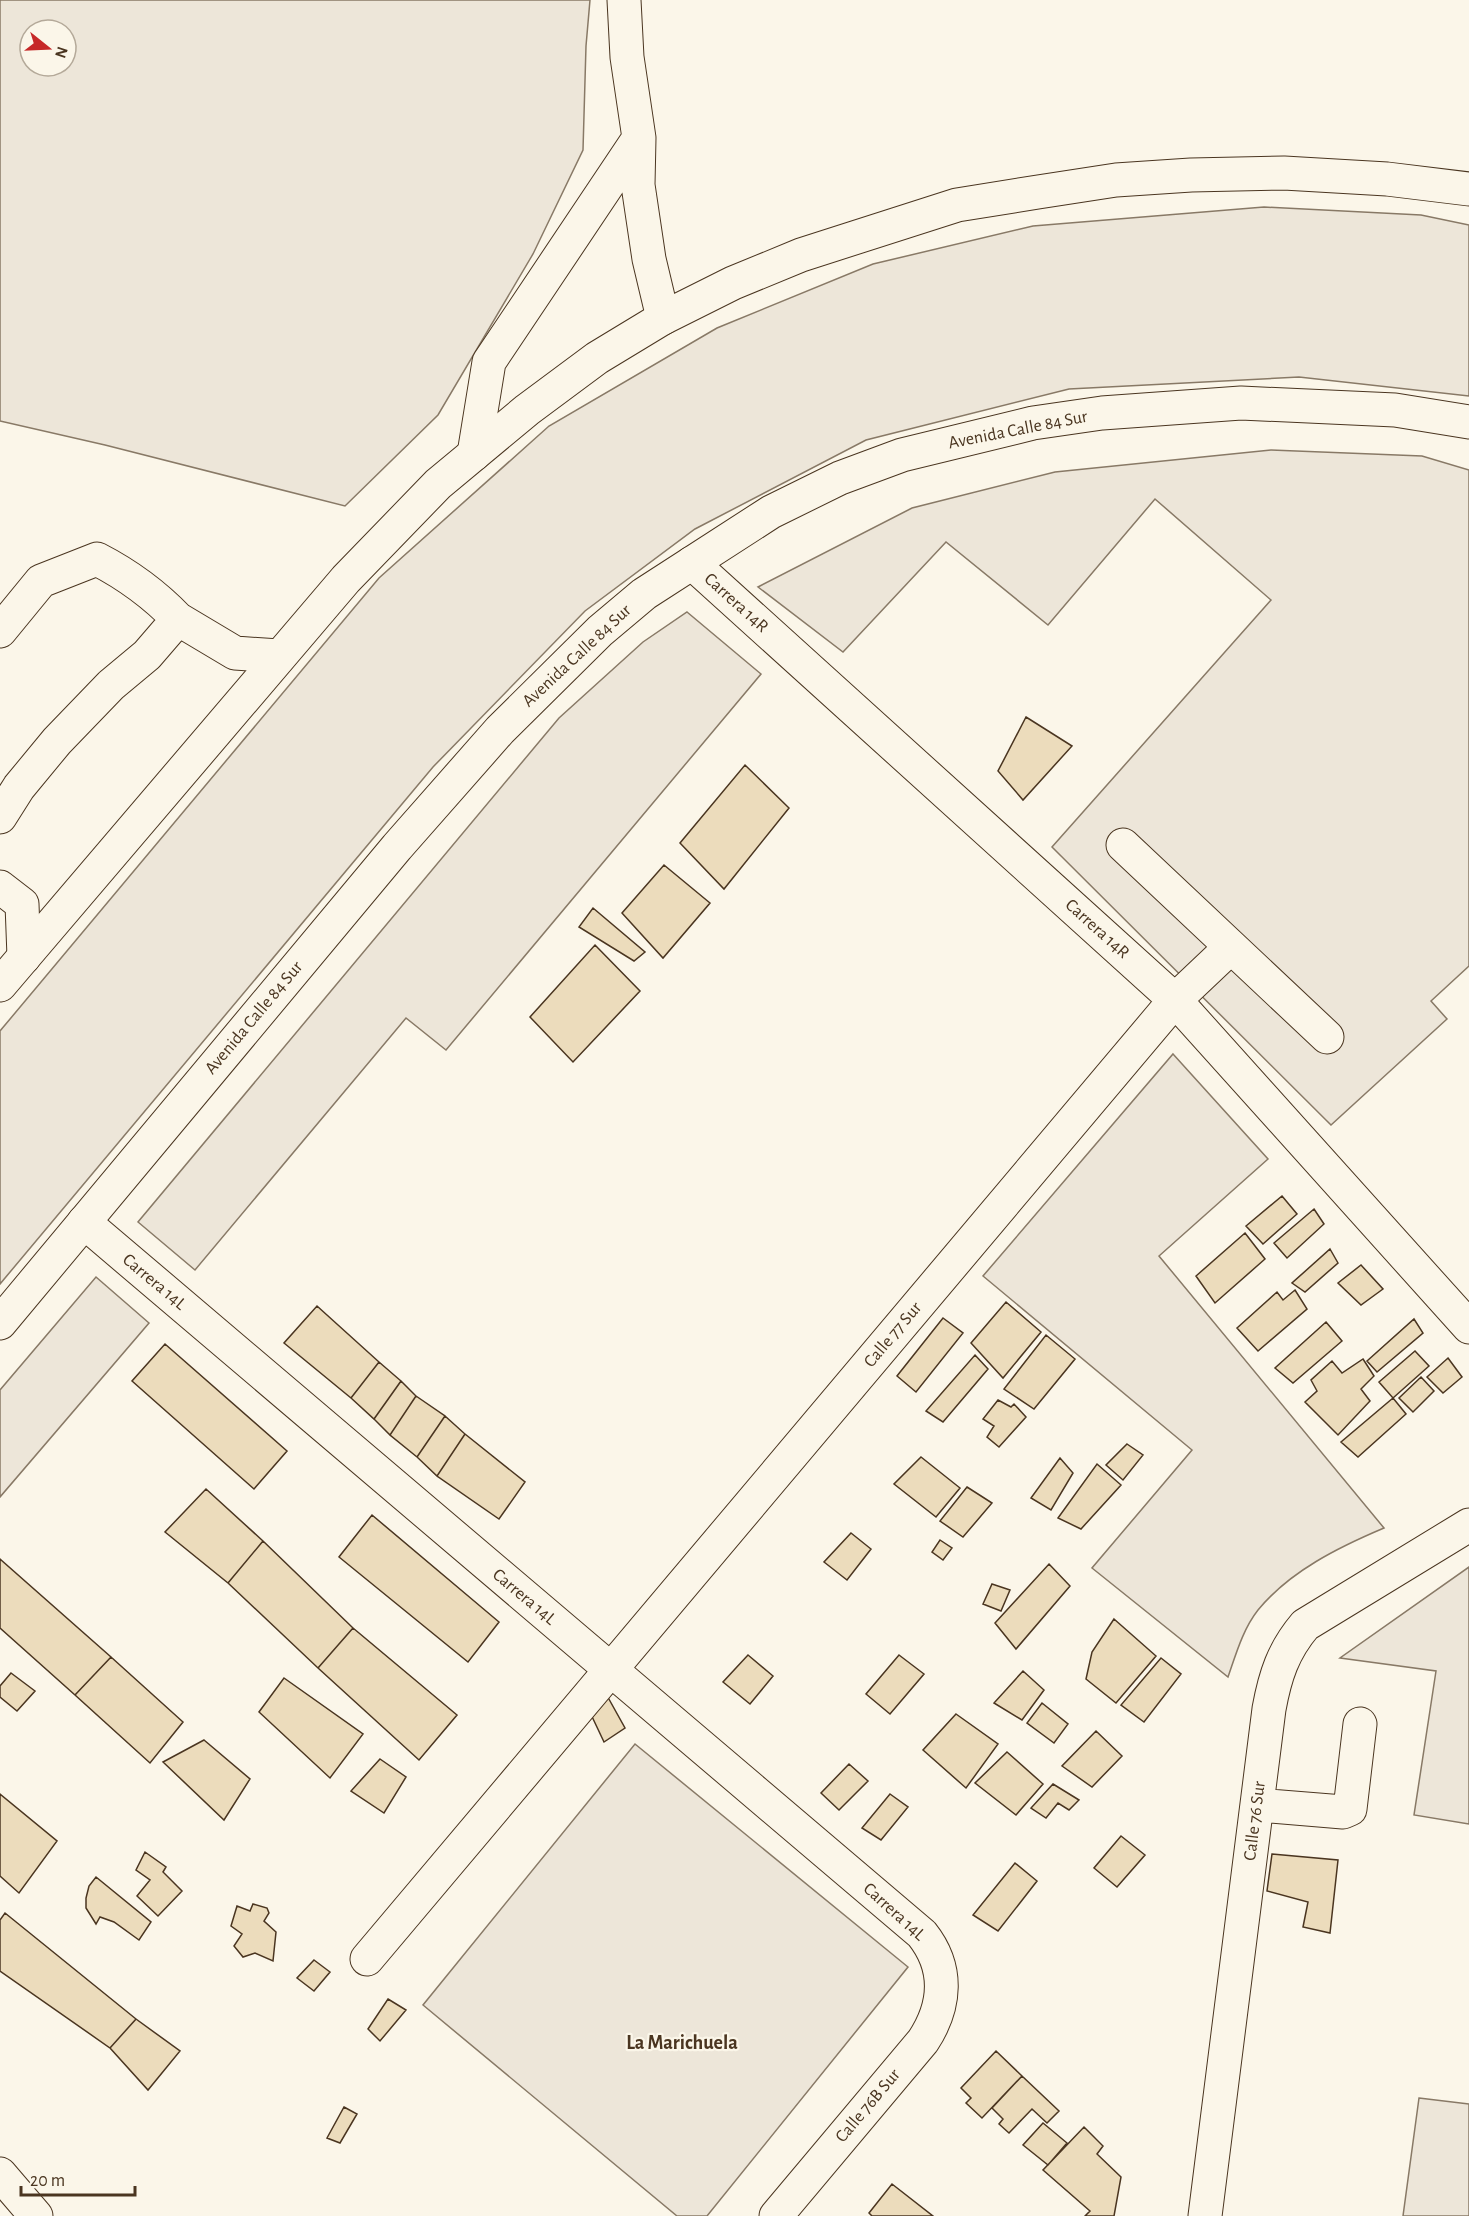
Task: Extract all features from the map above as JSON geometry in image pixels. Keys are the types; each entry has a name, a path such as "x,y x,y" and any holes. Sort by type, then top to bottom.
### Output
{"main road":[{"path":"624,0 627,57 639,138 638,185 648,259 663,318"},
{"path":"474,454 489,362 639,138"},
{"path":"0,985 353,571 438,484 527,410 597,358 663,318 733,283 801,255 957,205 1116,180 1191,175 1284,173 1387,179 1469,189"},
{"name":"Avenida Calle 84 Sur","path":"0,1323 397,847 493,738 600,631 644,594 771,512 840,478 902,455 1033,423 1102,413 1241,403 1395,410 1469,422"},
{"path":"0,631 41,581 97,559 123,572 160,600 178,619 235,653 279,656"},
{"name":"Carrera 14R","path":"692,563 1175,1000 1469,1328"},
{"path":"0,817 19,787 57,741 111,685 147,655 178,619"},
{"path":"1123,845 1327,1037"},
{"path":"0,887 22,904 24,957"},
{"name":"Calle 77 Sur","path":"368,1959 1175,1000 1231,947"},
{"name":"Carrera 14L","path":"84,1222 922,1934 936,1957 941,1986"},
{"name":"Calle 76 Sur","path":"1205,2216 1257,1805 1276,1675 1292,1640 1305,1625 1469,1525"},
{"path":"1257,1805 1343,1812 1350,1809 1360,1724"},
{"name":"Calle 76B Sur","path":"776,2216 923,2041 937,2015 941,1986"},
{"path":"0,2174 36,2216"}],"shaded area":[{"path":"0,0 590,0 586,46 583,150 533,254 438,415 345,506 105,445 0,421"},
{"path":"1264,207 1421,215 1469,225 1469,396 1299,377 1069,389 866,440 695,529 585,611 433,767 0,1284 0,1031 379,578 549,426 717,328 873,264 1033,226"},
{"path":"1271,450 1422,456 1469,470 1469,966 1431,1001 1447,1019 1331,1125 1052,847 1271,600 1155,499 1048,625 946,542 843,652 758,587 912,508 1055,472"},
{"path":"687,612 761,674 446,1050 406,1018 195,1270 138,1222 559,718 643,642"},
{"path":"1173,1054 1268,1159 1159,1256 1384,1528 1316,1562 1285,1583 1271,1596 1248,1625 1228,1677 1092,1568 1192,1450 983,1276"},
{"path":"96,1277 149,1323 0,1497 0,1390"},
{"path":"1469,1567 1469,1824 1414,1815 1436,1671 1340,1658"},
{"path":"635,1744 908,1967 707,2216 677,2216 423,2005"},
{"path":"1419,2098 1469,2104 1469,2216 1403,2216"}],"building":[{"path":"1026,717 1072,746 1023,800 998,771"},
{"path":"745,765 789,808 724,889 680,843"},
{"path":"664,865 710,903 663,958 622,913"},
{"path":"593,908 645,952 634,961 579,927"},
{"path":"595,945 640,991 573,1062 530,1017"},
{"path":"1282,1196 1297,1214 1263,1244 1246,1226"},
{"path":"1314,1209 1324,1224 1287,1258 1274,1243"},
{"path":"1245,1233 1265,1259 1215,1303 1196,1276"},
{"path":"1330,1249 1338,1263 1305,1292 1292,1283"},
{"path":"1361,1265 1383,1289 1361,1305 1338,1283"},
{"path":"1295,1290 1307,1309 1258,1351 1237,1328 1277,1292 1283,1300"},
{"path":"1006,1302 1041,1332 1003,1378 971,1343"},
{"path":"317,1306 379,1362 351,1398 284,1343"},
{"path":"943,1318 963,1333 916,1392 897,1376"},
{"path":"1414,1319 1423,1333 1377,1372 1367,1361"},
{"path":"1326,1322 1342,1341 1293,1383 1275,1368"},
{"path":"1046,1335 1075,1359 1034,1409 1004,1389"},
{"path":"165,1344 287,1451 254,1489 132,1381"},
{"path":"1415,1351 1429,1366 1393,1398 1379,1382"},
{"path":"975,1355 988,1369 943,1422 926,1411"},
{"path":"1448,1358 1462,1377 1443,1393 1427,1377"},
{"path":"1363,1359 1374,1376 1361,1389 1370,1401 1338,1435 1305,1402 1317,1391 1311,1380 1332,1361 1342,1373"},
{"path":"379,1362 401,1381 374,1419 351,1398"},
{"path":"1421,1377 1434,1391 1413,1412 1399,1398"},
{"path":"401,1381 416,1396 390,1435 374,1419"},
{"path":"416,1396 445,1416 417,1457 390,1435"},
{"path":"1393,1398 1406,1414 1358,1457 1341,1442"},
{"path":"998,1400 1011,1407 1014,1404 1026,1417 999,1447 987,1437 994,1426 983,1419"},
{"path":"445,1416 465,1434 437,1476 417,1457"},
{"path":"465,1434 525,1482 499,1519 437,1476"},
{"path":"1127,1444 1143,1455 1123,1480 1106,1465"},
{"path":"921,1457 960,1488 936,1517 894,1484"},
{"path":"1060,1458 1073,1473 1051,1510 1031,1498"},
{"path":"1097,1464 1121,1485 1081,1529 1058,1518"},
{"path":"967,1487 992,1503 963,1537 940,1521"},
{"path":"206,1489 263,1541 228,1583 165,1532"},
{"path":"372,1515 499,1622 468,1662 339,1557"},
{"path":"851,1533 871,1549 847,1580 824,1562"},
{"path":"940,1540 952,1548 943,1560 932,1552"},
{"path":"263,1541 353,1628 318,1668 228,1583"},
{"path":"0,1559 111,1657 75,1695 0,1628"},
{"path":"1049,1564 1070,1586 1016,1649 995,1623"},
{"path":"992,1584 1010,1590 1001,1611 983,1604"},
{"path":"1114,1619 1156,1656 1116,1703 1086,1679 1092,1652"},
{"path":"353,1628 457,1715 419,1760 318,1668"},
{"path":"748,1655 773,1676 750,1704 723,1682"},
{"path":"899,1655 924,1674 890,1714 866,1694"},
{"path":"111,1657 183,1722 150,1763 75,1695"},
{"path":"1161,1658 1181,1674 1144,1722 1121,1705"},
{"path":"1023,1671 1044,1690 1022,1720 994,1703"},
{"path":"11,1673 35,1691 17,1711 0,1697 0,1686"},
{"path":"284,1678 363,1734 330,1778 259,1712"},
{"path":"605,1692 625,1728 604,1742 587,1706"},
{"path":"1042,1703 1068,1724 1054,1743 1027,1723"},
{"path":"956,1714 998,1744 966,1788 923,1750"},
{"path":"1096,1731 1122,1756 1092,1787 1062,1766"},
{"path":"204,1740 250,1779 224,1820 163,1762"},
{"path":"1007,1752 1043,1784 1016,1815 975,1783"},
{"path":"380,1759 406,1777 384,1813 351,1791"},
{"path":"849,1764 868,1781 839,1810 821,1793"},
{"path":"1053,1784 1079,1800 1069,1810 1058,1803 1046,1818 1031,1808"},
{"path":"0,1794 57,1841 19,1893 0,1876"},
{"path":"890,1794 908,1807 881,1840 862,1828"},
{"path":"1121,1836 1145,1855 1117,1887 1094,1868"},
{"path":"145,1852 166,1867 163,1872 182,1891 158,1916 137,1896 150,1880 136,1870"},
{"path":"1272,1854 1338,1860 1330,1933 1303,1927 1308,1902 1267,1891"},
{"path":"1015,1863 1037,1881 998,1931 973,1915"},
{"path":"96,1877 151,1922 139,1940 114,1922 100,1917 96,1924 86,1908 86,1898 89,1886"},
{"path":"253,1904 267,1908 269,1913 264,1921 276,1932 273,1961 255,1953 243,1957 234,1946 242,1934 231,1926 237,1906 250,1911"},
{"path":"5,1913 136,2019 110,2048 0,1971 0,1920"},
{"path":"314,1960 330,1972 314,1991 297,1978"},
{"path":"388,1999 406,2010 380,2041 368,2029"},
{"path":"136,2019 180,2051 148,2090 110,2048"},
{"path":"996,2051 1022,2076 982,2118 966,2103 971,2098 961,2088"},
{"path":"1022,2076 1059,2111 1047,2123 1032,2109 1009,2133 999,2124 1003,2119 992,2108"},
{"path":"344,2107 357,2114 340,2143 327,2138"},
{"path":"1043,2123 1067,2143 1048,2165 1023,2145"},
{"path":"1084,2127 1103,2146 1097,2154 1121,2177 1114,2216 1085,2216 1090,2211 1043,2170"},
{"path":"892,2184 933,2216 872,2216 869,2213"}],"district":[{"name":"La Marichuela","path":"682,2043"}]}
